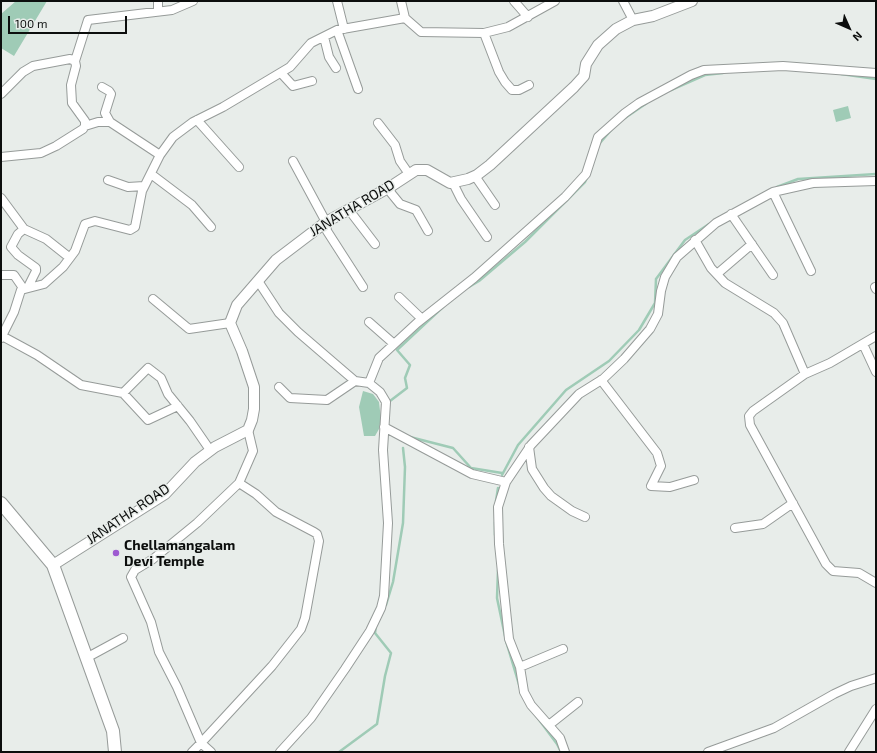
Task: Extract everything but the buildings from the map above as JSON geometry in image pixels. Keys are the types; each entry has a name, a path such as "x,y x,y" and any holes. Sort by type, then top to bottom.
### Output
{"main road":[{"path":"1,503 54,564 113,731 115,752"}],"street":[{"path":"158,1 158,12"},
{"path":"85,126 85,120 71,101 71,85 76,66 75,61 88,20 172,10 194,1"},
{"path":"337,1 341,29 358,89"},
{"path":"401,1 406,18 421,32 484,33 508,27 555,1"},
{"path":"514,1 528,17"},
{"path":"623,1 633,20"},
{"path":"487,237 461,199 453,183 475,176 490,165 574,87 584,76 586,64 598,45 616,29 633,20 653,16 692,1"},
{"path":"26,287 44,284 70,258 75,251 84,224 95,222 130,230 135,227 144,186 160,155 173,137 197,120 224,107 290,67 311,43 341,29 406,18"},
{"path":"484,33 498,72 505,82 512,90 519,90 529,85"},
{"path":"324,37 329,57 336,68"},
{"path":"1,94 23,72 33,66 70,59 75,61"},
{"path":"369,384 379,358 422,319 474,278 564,197 586,174 598,137 640,103 704,70 759,66 876,73"},
{"path":"281,73 293,86 312,81"},
{"path":"102,87 110,91 111,94 105,113 110,122 160,155"},
{"path":"197,120 239,167"},
{"path":"1,157 41,154 83,129 85,126 98,122 110,122"},
{"path":"378,123 396,145 400,161 409,174"},
{"path":"293,161 326,222 327,231 363,287"},
{"name":"JANATHA ROAD","path":"230,323 237,305 276,260 326,222 390,187 416,170 426,170 450,183 453,183"},
{"path":"151,174 192,205 211,228"},
{"path":"475,176 495,205"},
{"path":"108,180 128,187 144,186"},
{"path":"565,752 560,738 531,705 524,692 520,667 509,639 499,544 498,507 506,482 529,447 579,394 601,380 624,359 650,329 658,314 661,291 665,277 677,257 695,240 716,223 773,192 812,183 876,181"},
{"path":"390,187 391,193 400,204 416,210 428,231"},
{"path":"773,192 811,271"},
{"path":"1,198 24,229 46,239 70,258"},
{"path":"348,210 375,244"},
{"path":"732,214 773,275"},
{"path":"24,229 18,234 11,247 18,255 36,268 36,271 26,287 2,337 37,354 82,385 123,393 148,420 178,406"},
{"path":"695,240 711,268 725,283 774,313 783,323 805,374"},
{"path":"717,274 752,244"},
{"path":"1,275 14,274 26,287"},
{"path":"258,281 280,313 298,332 354,382 369,384 380,392 386,402 383,450 388,523 384,596 370,631 311,718 280,752"},
{"path":"399,297 422,319"},
{"path":"153,299 189,329 230,323 242,351 254,387 254,409 248,430 253,451 239,483 197,524 153,559 135,570 130,577 151,622 159,652 177,687 200,743 211,752"},
{"path":"369,322 394,344"},
{"path":"876,336 830,363 805,374 753,411 749,416 750,425 826,564 833,571 859,573 876,583"},
{"path":"862,344 876,372"},
{"path":"123,393 148,368 161,378 168,394 210,450"},
{"path":"601,380 657,453 661,466 651,486 670,487 694,480"},
{"path":"279,387 290,398 327,400 354,382"},
{"path":"384,427 472,474 506,482"},
{"name":"JANATHA ROAD","path":"54,564 165,494 195,462 210,450 248,430"},
{"path":"529,447 532,469 544,488 551,496 572,511 585,517"},
{"path":"192,752 272,666 301,630 305,618 319,541 317,534 276,512 256,494 239,483"},
{"path":"735,528 763,524 793,503"},
{"path":"88,657 123,638"},
{"path":"520,667 563,649"},
{"path":"708,752 720,750 774,728 834,694 851,686 876,678"},
{"path":"549,725 578,702"},
{"path":"849,752 876,709"}],"shaded area":[{"path":"16,1 47,1 14,56 1,48 1,14"},
{"path":"848,106 851,118 836,122 833,110"},
{"path":"363,391 373,394 379,402 381,419 379,429 375,436 364,436 359,407"}],"waterway":[{"path":"671,90 705,75 723,73"},
{"path":"841,74 876,79"},
{"path":"625,118 647,103"},
{"path":"600,143 612,129"},
{"path":"777,187 798,179 876,174"},
{"path":"469,287 479,281 525,242 585,182 588,176"},
{"path":"502,475 518,445 566,390 609,361 639,330 655,303 656,279 685,240 709,224"},
{"path":"390,401 407,388 405,378 410,365 397,350 443,307"},
{"path":"410,437 453,448 471,468 502,473"},
{"path":"386,605 393,582 403,523 405,467 403,448"},
{"path":"496,501 498,488"},
{"path":"495,522 495,535"},
{"path":"498,570 497,598 505,636"},
{"path":"339,752 377,724 385,676 391,653 375,633 376,625"},
{"path":"506,641 520,688"},
{"path":"534,713 557,744 561,752"}],"place":[{"name":"Chellamangalam Devi Temple","path":"116,553"}]}
